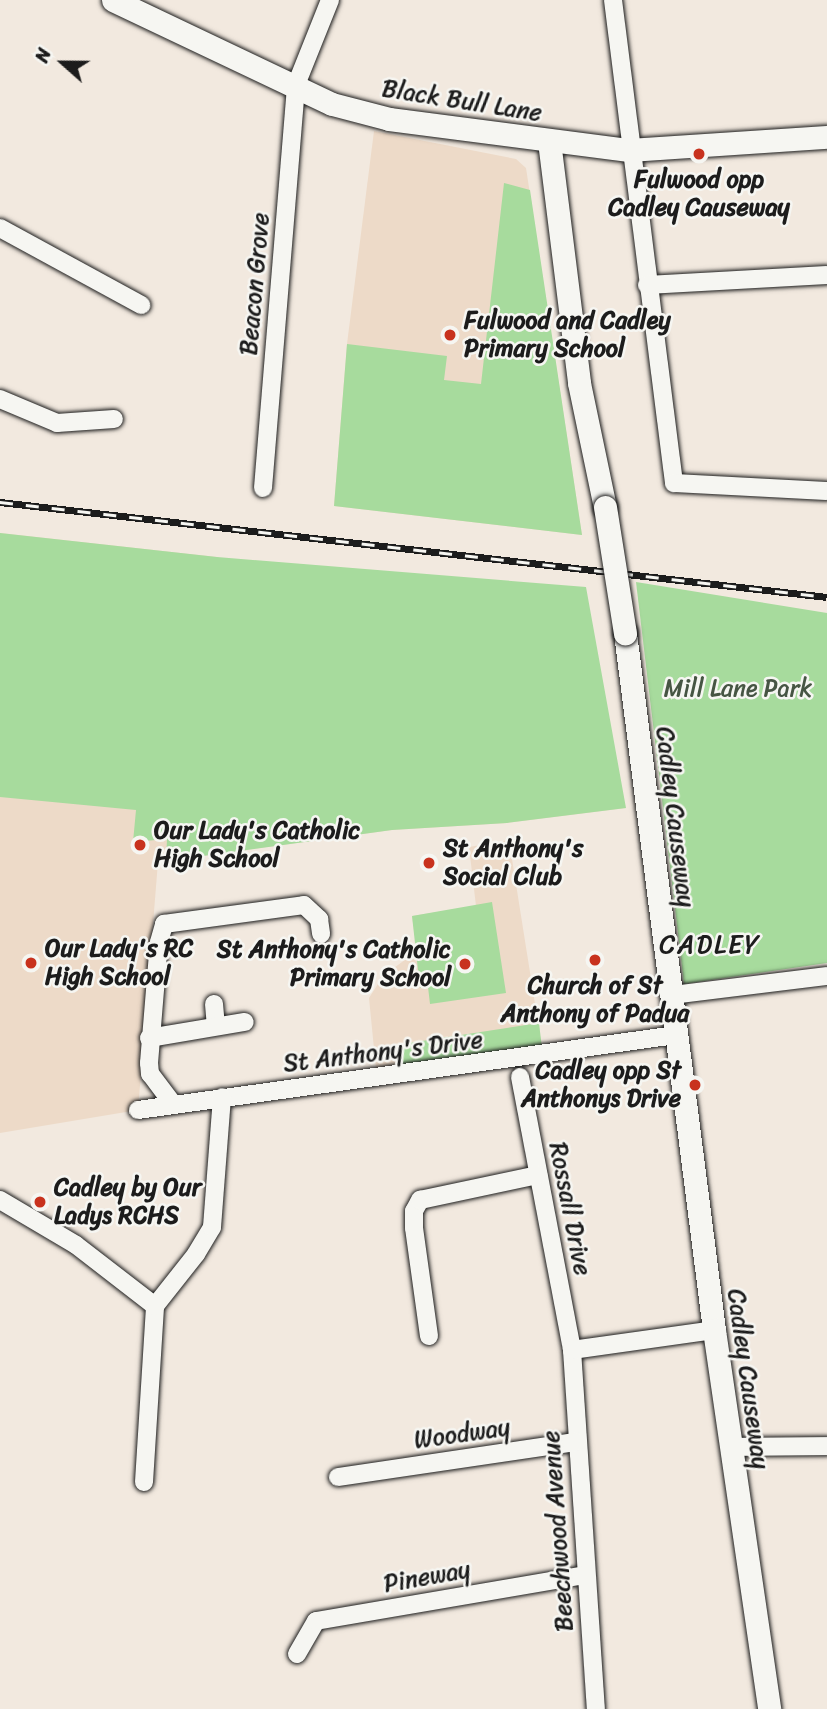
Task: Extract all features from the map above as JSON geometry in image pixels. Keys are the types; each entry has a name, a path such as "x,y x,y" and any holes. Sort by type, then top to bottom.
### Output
{"street":[{"name":"Black Bull Lane","path":"113,0 332,104 388,119 629,150 827,137"},
{"name":"Beacon Grove","path":"264,488 296,85 330,0"},
{"path":"612,0 629,150 674,484 827,491"},
{"name":"Cadley Causeway","path":"549,141 579,383 605,507 625,633 714,1330 769,1709"},
{"path":"0,228 141,305"},
{"path":"647,285 827,275"},
{"path":"0,399 57,423 114,419"},
{"path":"173,1104 150,1074 149,1038 164,924 304,905 319,919 321,934"},
{"path":"672,995 826,981"},
{"path":"215,1004 216,1025"},
{"path":"149,1038 245,1022"},
{"name":"St Anthony's Drive","path":"138,1110 676,1035"},
{"name":"Rossall Drive","path":"520,1077 572,1350"},
{"path":"142,1482 155,1306 196,1255 212,1227 222,1097"},
{"path":"429,1336 414,1228 414,1211 420,1200 538,1175"},
{"path":"0,1200 76,1245 155,1306"},
{"path":"572,1350 714,1330"},
{"name":"Beechwood Avenue","path":"572,1350 584,1576 596,1709"},
{"name":"Woodway","path":"349,1470 576,1442"},
{"path":"732,1447 827,1446"},
{"name":"Pineway","path":"297,1654 310,1615 584,1576"}],"shaded area":[{"name":"Fulwood and Cadley Primary School","path":"374,131 516,159 526,168 582,535 334,506 347,344"},
{"name":"Our Lady's Catholic High School","path":"0,533 217,557 626,808 507,823 392,830 158,862 138,1110 0,1133"},
{"name":"St Anthony's Catholic Primary School","path":"509,840 542,1048 376,1069 369,998 383,976 417,951 412,916 476,906 469,847"}],"green space":[{"name":"Fulwood and Cadley Primary School","path":"504,183 530,190 582,535 334,506 347,344 447,356 444,380 481,384"},
{"name":"Our Lady's Catholic High School","path":"0,533 217,557 586,587 626,808 507,823 392,830 166,861 167,839 133,842 136,810 0,797"},
{"name":"Mill Lane Park","path":"636,582 827,613 827,963 684,984"},
{"path":"492,902 506,993 430,1004 428,987 420,988 412,916"},
{"path":"539,1023 542,1048 402,1065 402,1044"}],"railway":[{"path":"0,502 827,597"}],"place":[{"name":"Fulwood opp Cadley Causeway","path":"699,154"},
{"name":"Fulwood and Cadley Primary School","path":"450,335"},
{"name":"Our Lady's Catholic High School","path":"140,845"},
{"name":"St Anthony's Social Club","path":"429,863"},
{"name":"Church of St Anthony of Padua","path":"595,960"},
{"name":"Our Lady's RC High School","path":"31,963"},
{"name":"St Anthony's Catholic Primary School","path":"465,964"},
{"name":"Cadley opp St Anthonys Drive","path":"695,1085"},
{"name":"Cadley by Our Ladys RCHS","path":"40,1202"}],"district":[{"name":"CADLEY","path":"710,945"}]}
